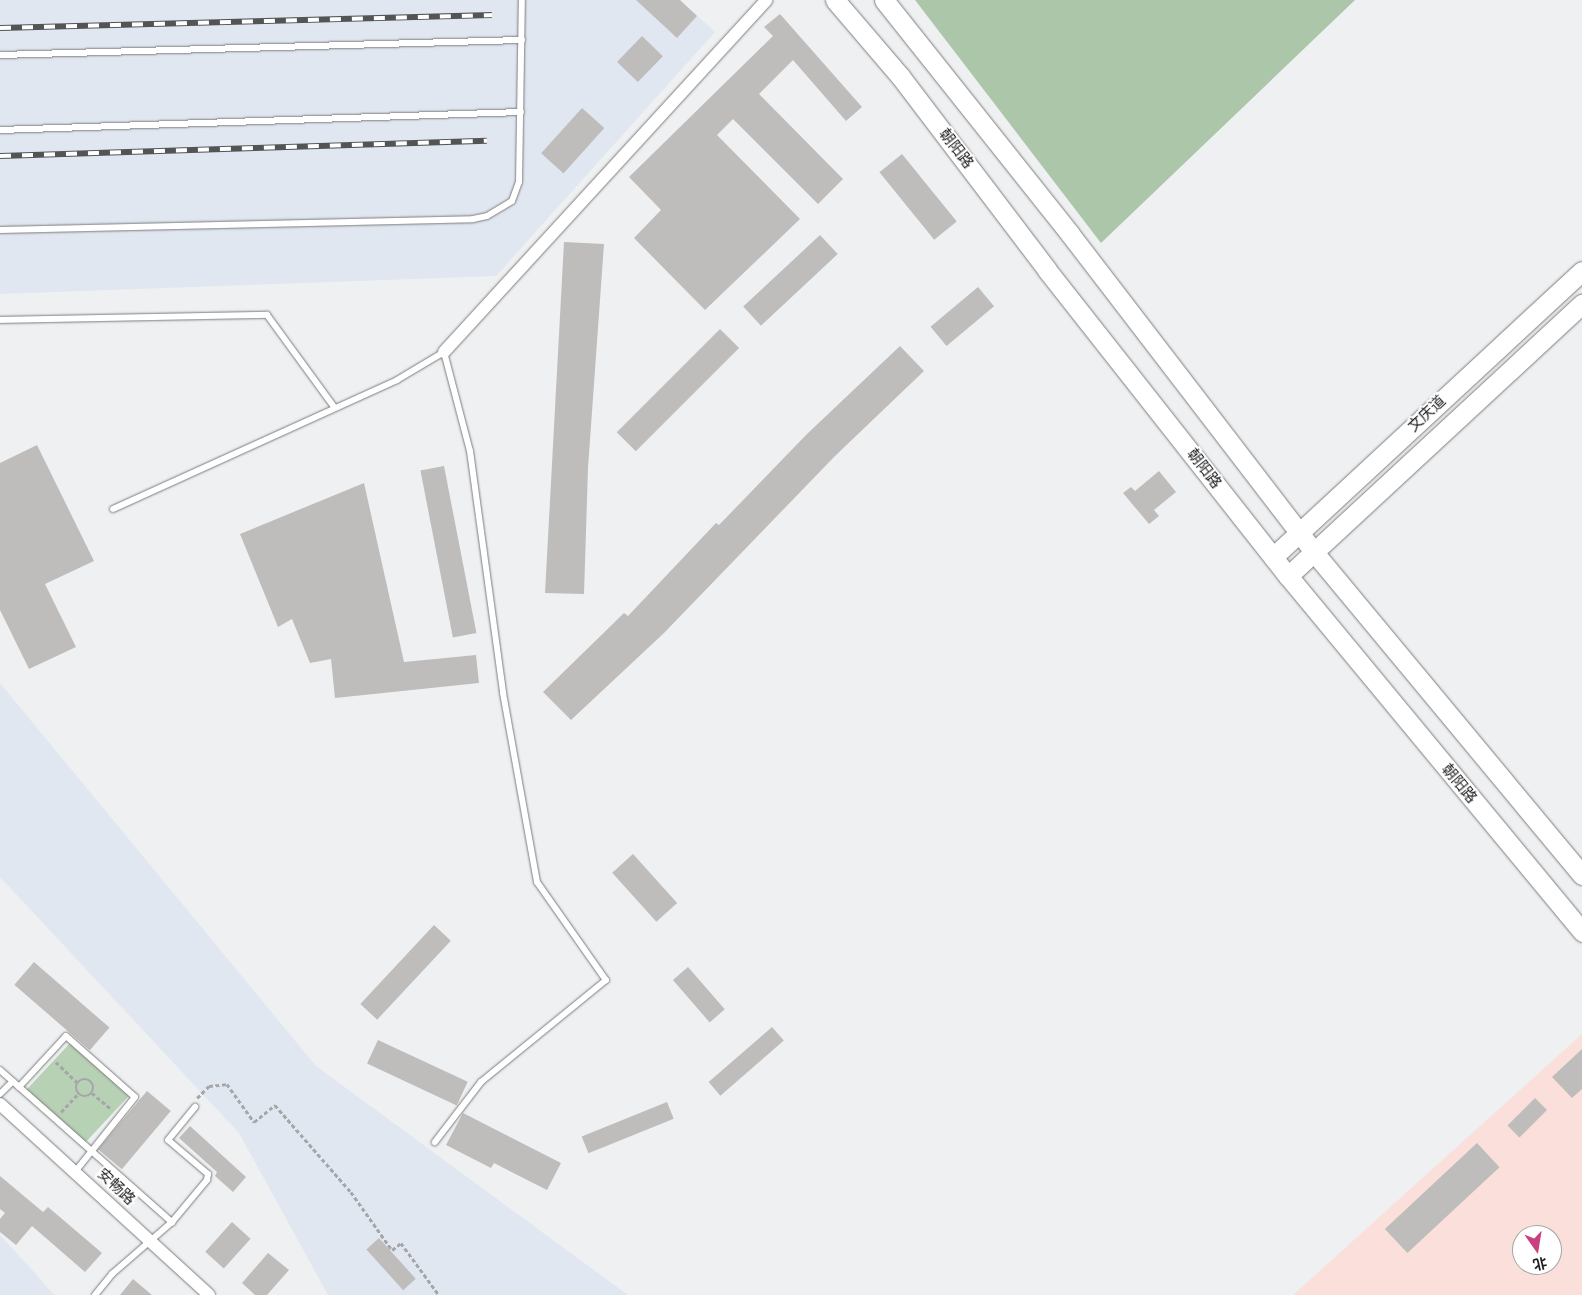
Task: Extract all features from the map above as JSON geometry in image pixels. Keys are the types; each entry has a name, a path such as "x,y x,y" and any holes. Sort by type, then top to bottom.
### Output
{"main road":[{"name":"朝阳路","path":"835,0 895,70 1047,270 1288,576 1582,932"},
{"path":"884,0 1070,234 1313,551 1582,875"},
{"name":"文庆道","path":"1273,557 1582,272"},
{"name":"文庆道","path":"1288,576 1582,304"}],"street":[{"path":"444,352 766,0"},
{"name":"安畅路","path":"0,1104 208,1295"}],"lane":[{"path":"0,230 473,219 487,216 512,201 519,182 522,0"},
{"path":"0,55 522,40"},
{"path":"0,130 521,112"},
{"path":"0,320 267,315 334,407"},
{"path":"113,509 397,380 444,352 470,451 503,693 537,882 606,980 481,1082 435,1142"},
{"path":"19,1087 66,1036 135,1096 75,1172"},
{"path":"0,1070 172,1222"},
{"path":"0,1094 13,1081"},
{"path":"95,1295 112,1274 172,1222 207,1180 208,1174 168,1140 195,1107"}],"path":[{"path":"49,1056 78,1082 78,1094 55,1119"},
{"path":"78,1082 89,1079 94,1087 92,1093 85,1097 78,1094"},
{"path":"195,1107 197,1097 216,1084 227,1084 254,1122 275,1105 351,1192 392,1250 401,1243 439,1295"},
{"path":"92,1093 118,1116"}],"shaded area":[{"path":"0,0 680,0 715,32 496,276 0,294"},
{"path":"0,683 316,1066 628,1295 328,1295 239,1133 0,877"},
{"path":"1582,1034 1582,1295 1293,1295"},
{"path":"0,1235 33,1271 54,1295 0,1295"}],"green space":[{"path":"915,0 1355,0 1101,243"},
{"path":"71,1042 129,1096 84,1143 27,1090"}],"building":[{"path":"636,0 680,0 697,16 677,38"},
{"path":"780,14 862,107 846,121 793,60 759,94 843,179 818,204 733,119 717,135 800,219 705,310 634,238 661,210 629,177 773,36 764,27"},
{"path":"642,36 663,56 638,82 617,62"},
{"path":"582,108 604,128 563,173 541,153"},
{"path":"902,154 957,222 934,240 879,172"},
{"path":"820,235 838,254 761,326 743,307"},
{"path":"564,242 604,244 588,468 584,594 545,593"},
{"path":"978,287 994,306 947,346 931,327"},
{"path":"720,329 739,348 636,451 617,432"},
{"path":"900,346 924,371 835,456 664,633 571,720 543,692 624,613 628,616 716,523 719,525 807,434"},
{"path":"37,445 94,561 45,584 76,647 29,669 0,610 0,463"},
{"path":"444,466 476,633 453,637 420,471"},
{"path":"1159,471 1176,492 1154,510 1159,516 1149,524 1123,493 1131,487 1135,491"},
{"path":"364,483 404,662 476,655 479,683 335,698 331,659 310,663 292,619 278,627 240,534"},
{"path":"633,854 677,903 656,922 612,873"},
{"path":"434,925 451,941 377,1020 360,1004"},
{"path":"34,962 109,1028 90,1050 14,985"},
{"path":"688,967 725,1009 710,1022 673,980"},
{"path":"772,1027 784,1041 720,1096 709,1082"},
{"path":"378,1040 468,1082 457,1105 367,1064"},
{"path":"1582,1049 1582,1089 1572,1098 1552,1077"},
{"path":"147,1091 171,1111 122,1169 98,1149"},
{"path":"1535,1098 1547,1110 1519,1138 1507,1126"},
{"path":"667,1102 674,1119 588,1153 582,1136"},
{"path":"463,1113 561,1163 547,1190 494,1163 491,1168 446,1145"},
{"path":"190,1126 246,1177 233,1192 215,1176 217,1172 179,1138"},
{"path":"1477,1143 1500,1167 1407,1253 1385,1229"},
{"path":"0,1176 43,1212 48,1207 102,1253 85,1272 32,1226 16,1245 0,1232 0,1219 5,1213 0,1209"},
{"path":"232,1222 251,1239 224,1268 205,1252"},
{"path":"379,1238 416,1279 403,1290 366,1249"},
{"path":"268,1253 289,1270 267,1295 255,1295 242,1283"},
{"path":"133,1279 152,1295 120,1295"}],"railway":[{"path":"0,28 492,15"},
{"path":"0,156 487,141"}]}
